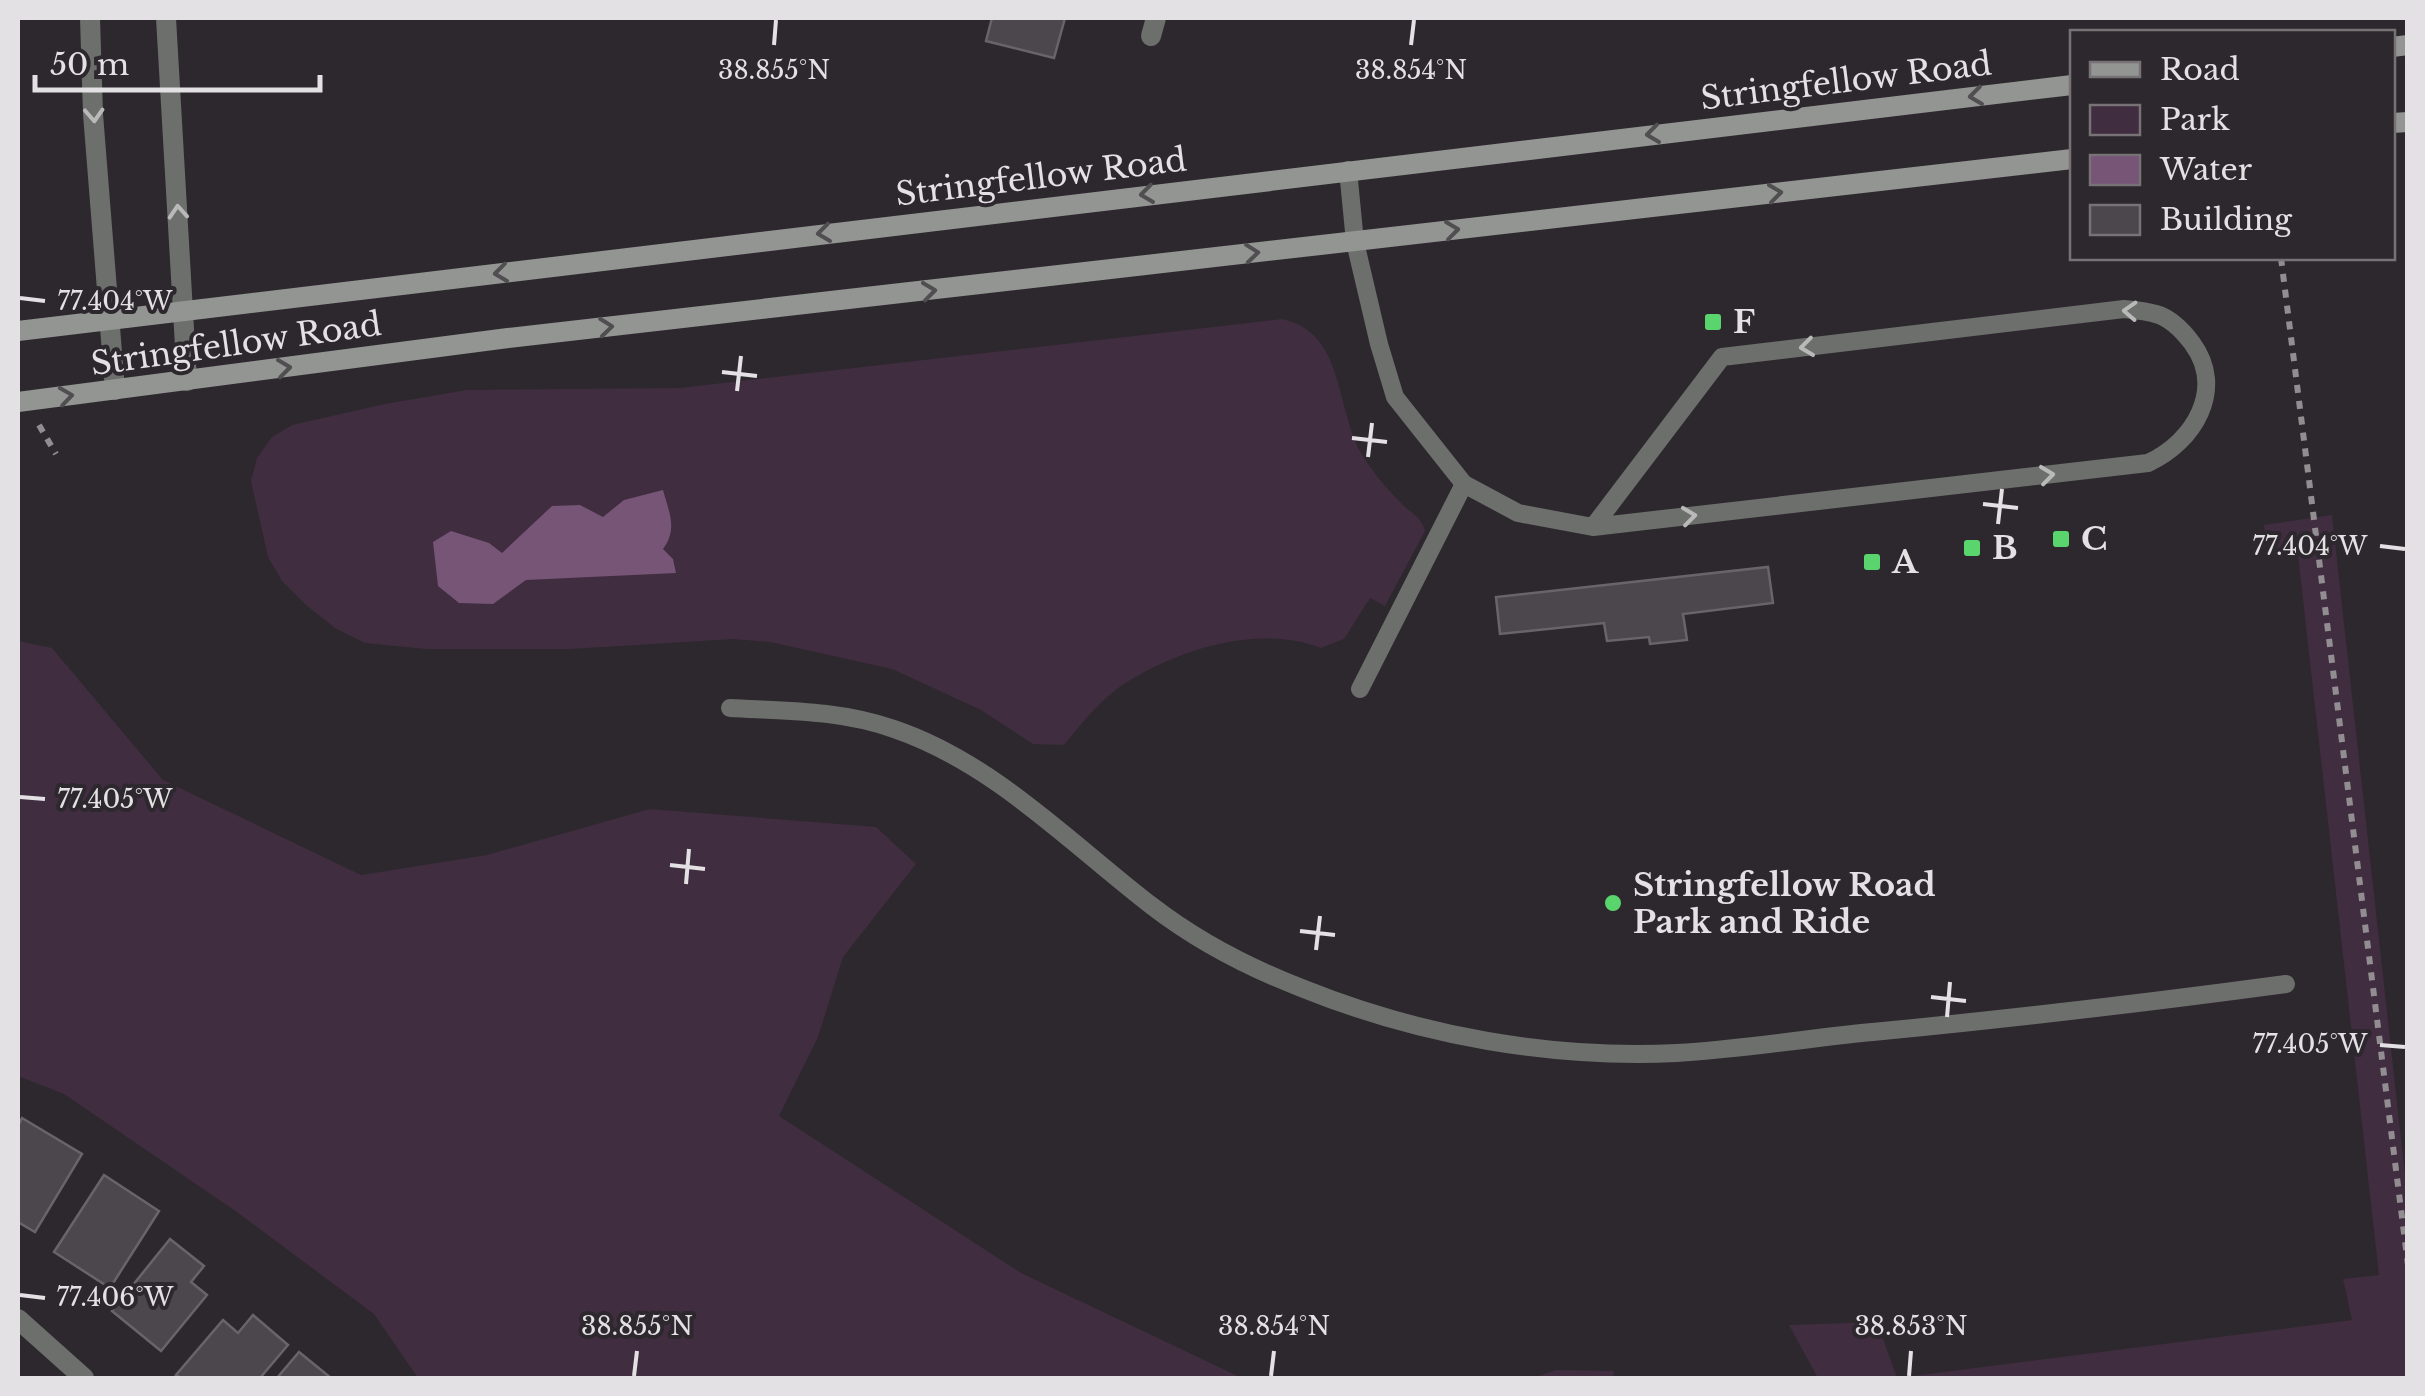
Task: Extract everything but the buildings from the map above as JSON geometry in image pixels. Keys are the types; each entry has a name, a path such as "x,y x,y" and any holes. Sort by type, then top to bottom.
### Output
{"main road":[{"name":"Stringfellow Road","path":"18,331 2070,85"},
{"name":"Stringfellow Road","path":"18,402 508,338 2070,158"}],"street":[{"path":"90,18 115,390"},
{"path":"166,18 187,380"},
{"path":"18,1319 84,1378"}],"lane":[{"path":"1348,170 1355,242 1378,344 1395,397 1464,484 1518,513 1592,527 2148,463 2184,441 2208,394 2207,374 2199,353 2182,330 2159,314 2124,309 1722,357 1592,527"},
{"path":"1360,689 1464,484"},
{"path":"730,708 835,713 895,729 962,760 1042,816 1156,909 1236,958 1304,989 1427,1030 1601,1054 1678,1052 1983,1022 2286,984"}],"path":[{"path":"2280,260 2408,1265"}],"green space":[{"path":"1282,319 1317,339 1335,373 1361,453 1425,531 1385,606 1370,598 1344,639 1321,648 1297,641 1245,640 1169,660 1116,690 1064,745 1033,744 981,710 892,669 770,642 733,639 570,649 426,649 365,643 335,628 282,581 268,557 251,481 257,458 272,437 292,425 467,390 680,388"},
{"path":"2332,515 2407,1193 2407,1378 1897,1378 2352,1320 2343,1279 2379,1275 2298,555 2268,557 2264,525"},
{"path":"18,641 52,648 163,780 361,875 487,855 650,809 876,827 916,864 843,957 818,1037 779,1116 1021,1273 1242,1378 418,1378 374,1314 234,1210 64,1094 18,1076"},
{"path":"1877,1322 1897,1378 1818,1378 1789,1325"},
{"path":"1556,1370 1614,1371 1613,1378 1533,1378"}],"water":[{"path":"663,490 671,527 663,549 673,559 676,573 526,580 493,604 459,603 438,586 433,542 451,531 489,543 502,553 552,506 580,505 603,517 624,500"}],"place":[{"name":"F","path":"1713,322"},
{"name":"C","path":"2061,539"},
{"name":"B","path":"1972,548"},
{"name":"A","path":"1872,562"},
{"name":"Stringfellow Road Park and Ride","path":"1613,903"}]}
